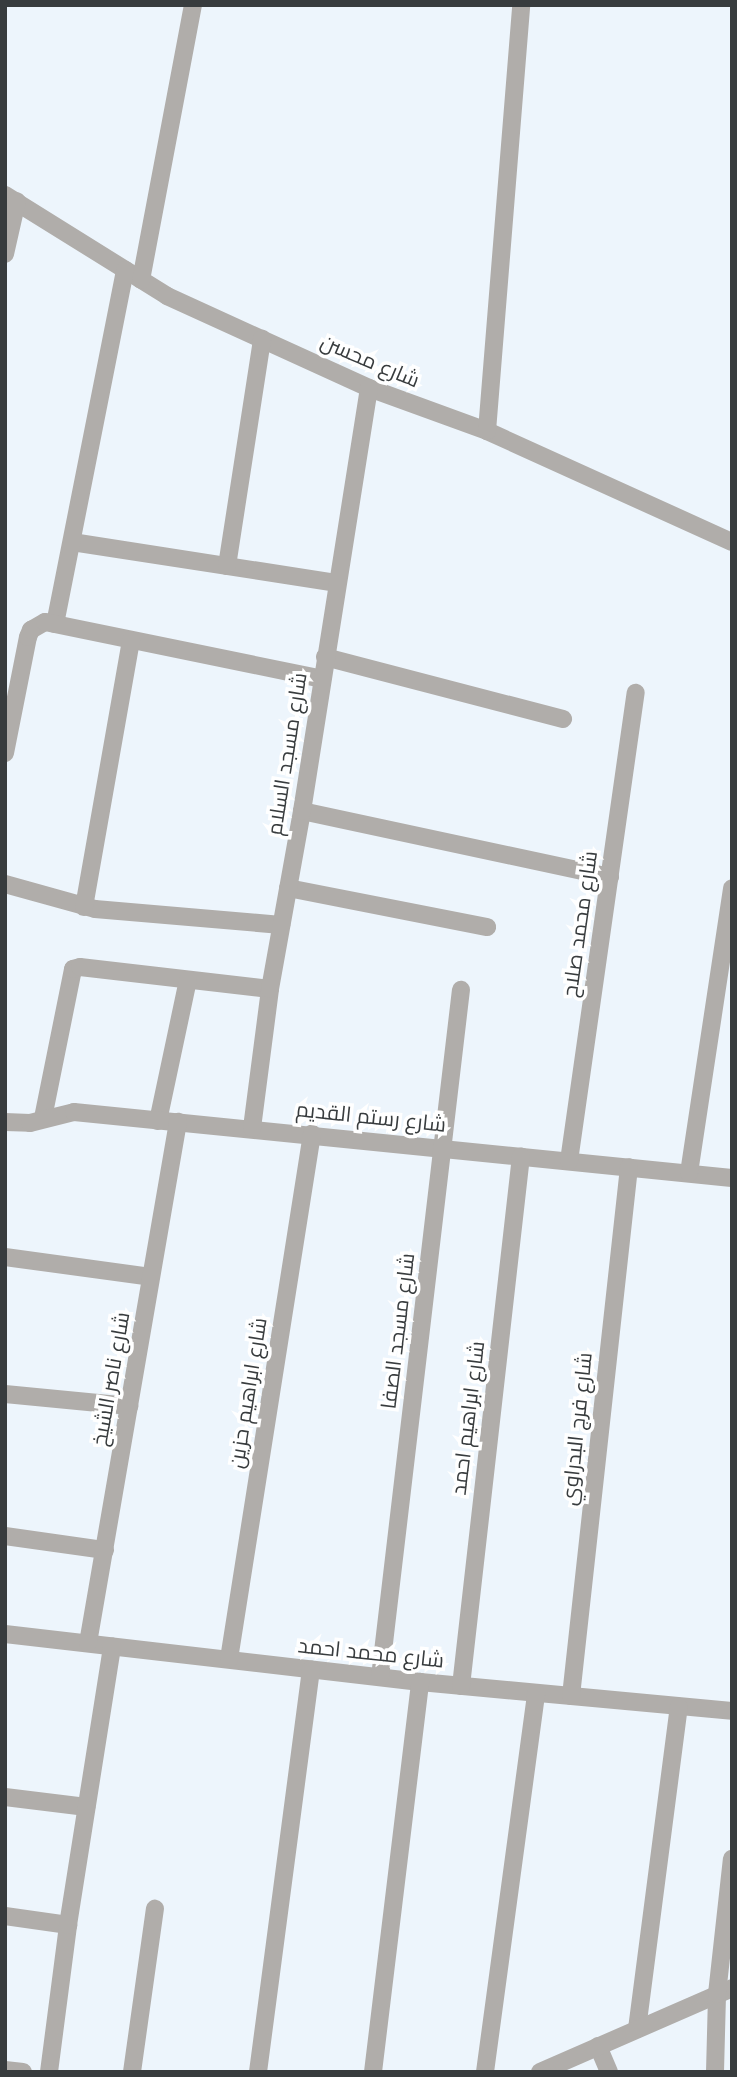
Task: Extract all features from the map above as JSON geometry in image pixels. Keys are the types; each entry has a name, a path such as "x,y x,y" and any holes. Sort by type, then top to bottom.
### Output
{"street":[{"path":"141,280 192,5"},
{"path":"487,431 497,278 521,5"},
{"path":"5,254 11,198"},
{"name":"شارع محسن","path":"11,198 167,296 369,388 487,431 732,541"},
{"path":"50,623 72,542 125,270"},
{"path":"227,566 262,339"},
{"name":"شارع مسجد السلام","path":"252,1128 270,989 302,811 369,388"},
{"path":"72,542 336,583"},
{"path":"5,753 28,637 31,630 50,623 322,679"},
{"path":"84,907 131,640"},
{"path":"326,657 563,719"},
{"name":"شارع محمد صلاح","path":"569,1161 636,693"},
{"path":"302,811 610,877"},
{"path":"5,884 84,907 281,925"},
{"path":"288,888 486,927"},
{"path":"689,1173 732,888"},
{"path":"43,1118 70,972 80,967 270,989"},
{"path":"158,1121 188,980"},
{"name":"شارع مسجد الصفا","path":"380,1677 461,990"},
{"name":"شارع رستم القديم","path":"5,1122 30,1123 74,1112 312,1134 731,1179"},
{"name":"شارع ناصر الشيخ","path":"88,1643 178,1122"},
{"name":"شارع ابراهيم حزين","path":"229,1659 312,1134"},
{"name":"شارع ابراهيم احمد","path":"461,1686 521,1156"},
{"name":"شارع فرج البدراوي","path":"571,1696 629,1167"},
{"path":"5,1258 151,1277"},
{"path":"5,1394 130,1406"},
{"path":"5,1536 105,1550"},
{"name":"شارع محمد احمد","path":"5,1634 420,1682 732,1711"},
{"path":"49,2072 68,1925 112,1646"},
{"path":"258,2072 312,1669"},
{"path":"373,2072 420,1682"},
{"path":"485,2072 536,1693"},
{"path":"637,2029 679,1707"},
{"path":"5,1797 86,1807"},
{"path":"715,2072 724,1991 732,1858"},
{"path":"132,2072 155,1909"},
{"path":"5,1916 68,1925"},
{"path":"540,2072 724,1991"},
{"path":"598,2046 609,2072"},
{"path":"5,2070 23,2072"}]}
